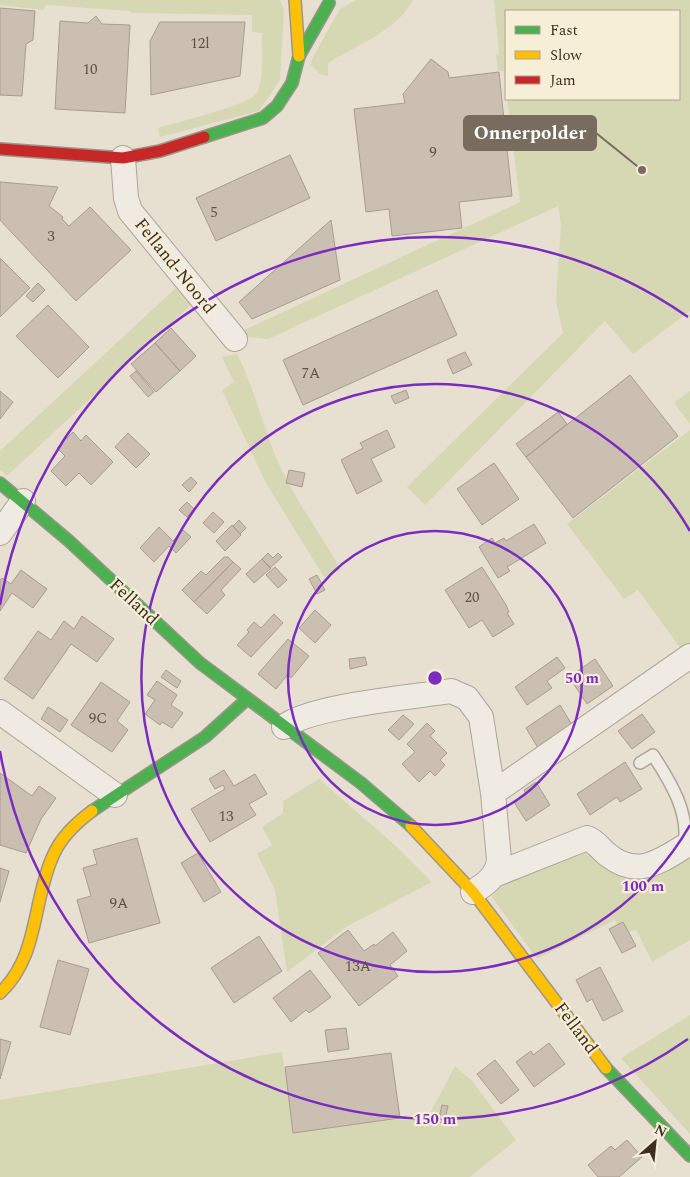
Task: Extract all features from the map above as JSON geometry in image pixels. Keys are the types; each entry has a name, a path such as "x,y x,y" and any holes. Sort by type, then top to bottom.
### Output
{"street":[{"path":"295,0 299,56"},
{"path":"310,2 330,3 341,0"},
{"path":"0,149 123,158 177,147 263,118 277,106 292,83 299,56 330,3"},
{"name":"Felland-Noord","path":"123,158 126,198 130,211 235,339"},
{"name":"Felland","path":"0,483 23,501 193,657 246,700 361,783 438,853 473,892 608,1070 690,1156"},
{"path":"0,533 23,501"},
{"path":"493,793 690,656"},
{"path":"284,727 293,719 318,712 451,692 459,693 467,698 481,717 493,793 499,860 494,875"},
{"path":"0,993 13,984 22,966 51,862 60,841 81,818 219,726 246,700"},
{"path":"0,712 115,795"},
{"path":"473,892 494,875 587,838 613,859 631,866 650,865 667,858 687,845"}],"lane":[{"path":"640,764 653,755 677,790 688,822 687,845"}],"green space":[{"path":"0,0 280,0 284,10 280,80 259,111 160,137 158,128 226,108 256,94 262,73 262,33 252,32 252,15 132,13 130,11 46,5 43,10 0,5"},
{"path":"357,0 413,0 406,11 386,29 328,63 328,76 320,74 311,65 312,59 340,9"},
{"path":"494,0 690,0 690,311 633,354 605,321 425,505 407,487 563,333 556,301 561,225 558,206 268,339 248,337 242,331 520,202 507,100 680,100 680,10 505,10 505,82 504,71 498,71 496,55 499,54"},
{"path":"179,285 195,301 7,476 0,470 0,451"},
{"path":"237,354 249,381 279,464 301,505 341,570 324,577 266,483 222,390 234,382 222,357"},
{"path":"690,391 690,424 674,403"},
{"path":"690,430 690,649 684,653 638,590 624,599 567,524"},
{"path":"319,779 397,847 432,882 346,927 287,972 275,890 257,854 272,845 262,827 283,813 283,801"},
{"path":"584,844 603,858 690,855 690,940 652,962 636,929 623,935 615,920 537,959 492,897 495,887"},
{"path":"690,1015 690,1134 621,1058"},
{"path":"282,1052 294,1133 429,1115 455,1066 473,1082 516,1140 470,1177 0,1177 0,1100"}],"building":[{"path":"0,8 35,11 33,40 26,44 22,96 0,95"},
{"path":"96,16 102,24 130,25 125,113 55,109 60,21 88,23"},
{"path":"160,22 245,22 240,76 151,95 150,41"},
{"path":"431,59 448,72 449,78 499,72 512,196 459,202 462,228 392,236 389,209 366,212 354,109 405,103 403,94"},
{"path":"290,155 310,198 216,241 196,198"},
{"path":"0,182 58,187 49,206 63,217 62,219 69,226 90,207 131,250 76,301 0,220"},
{"path":"331,220 340,280 252,319 239,302"},
{"path":"0,258 30,288 0,317"},
{"path":"38,283 45,290 33,302 26,296"},
{"path":"437,290 457,335 303,405 283,360"},
{"path":"48,305 89,347 58,378 16,336"},
{"path":"171,328 196,356 180,371 155,343"},
{"path":"155,343 180,371 156,392 131,364"},
{"path":"465,352 472,365 453,374 447,360"},
{"path":"136,371 154,392 148,397 130,376"},
{"path":"630,375 678,436 573,518 526,457"},
{"path":"406,390 409,398 395,404 391,396"},
{"path":"0,391 13,402 0,419"},
{"path":"558,412 567,424 526,457 516,444"},
{"path":"387,430 395,447 371,459 382,481 357,494 341,460 363,448 360,443"},
{"path":"73,432 81,441 86,435 113,462 91,485 79,473 66,486 51,471 65,456 57,448"},
{"path":"128,433 150,454 136,468 115,447"},
{"path":"494,463 519,499 482,525 457,489"},
{"path":"289,470 305,473 302,487 286,483"},
{"path":"191,477 197,483 189,492 182,485"},
{"path":"187,502 194,509 187,517 179,510"},
{"path":"213,512 224,522 214,533 203,523"},
{"path":"239,520 246,528 240,534 233,526"},
{"path":"534,524 546,543 507,567 510,571 498,578 479,547 492,538 495,543 504,538 506,541"},
{"path":"232,525 241,535 225,551 216,541"},
{"path":"159,527 173,541 183,530 191,537 176,553 169,546 154,562 140,548"},
{"path":"268,553 273,558 278,553 282,557 270,568 262,559"},
{"path":"224,557 228,557 233,562 194,602 182,590 201,571 206,575"},
{"path":"262,559 271,568 254,583 246,574"},
{"path":"233,562 241,569 221,590 225,595 207,614 194,602"},
{"path":"275,567 287,580 278,588 266,575"},
{"path":"482,567 506,605 509,612 507,613 514,624 493,637 482,620 469,628 445,590"},
{"path":"21,570 47,589 33,608 12,593 0,611 0,580 2,578 11,584"},
{"path":"317,575 325,590 317,594 309,579"},
{"path":"315,610 331,625 315,643 299,628"},
{"path":"274,614 283,623 251,657 237,645 249,632 247,630 254,622 261,628"},
{"path":"82,616 114,639 97,662 71,644 33,699 4,679 38,631 51,640 64,621 74,629"},
{"path":"288,639 309,656 291,678 288,674 276,689 258,674"},
{"path":"365,657 367,665 350,669 349,659"},
{"path":"557,657 565,668 547,681 552,688 527,705 515,687"},
{"path":"595,659 613,686 587,704 569,677"},
{"path":"166,670 181,681 177,688 161,677"},
{"path":"157,681 177,695 171,705 183,713 172,728 162,722 160,725 145,714 155,700 147,695"},
{"path":"101,682 130,702 117,721 128,730 112,752 71,725"},
{"path":"560,705 574,728 538,748 526,728"},
{"path":"48,707 68,720 60,732 41,719"},
{"path":"642,714 655,732 632,749 618,731"},
{"path":"403,715 414,724 399,740 388,730"},
{"path":"427,723 435,731 430,736 447,753 440,760 445,765 435,776 430,771 419,782 402,764 415,752 407,744"},
{"path":"625,762 642,789 620,802 617,797 590,815 577,794"},
{"path":"224,770 234,786 255,774 267,794 249,804 256,815 210,842 191,809 225,789 223,785 215,789 209,779"},
{"path":"0,773 32,796 39,786 56,798 41,819 26,853 0,845"},
{"path":"536,782 550,805 526,821 514,802 526,794 524,790"},
{"path":"137,838 160,923 89,943 77,900 91,896 83,868 97,864 93,850"},
{"path":"198,853 221,892 204,902 181,863"},
{"path":"0,868 9,871 0,902"},
{"path":"623,922 636,946 622,953 609,929"},
{"path":"348,930 364,951 374,944 375,946 393,932 407,951 390,965 398,976 359,1006 318,953"},
{"path":"259,936 282,971 234,1003 211,968"},
{"path":"58,960 89,969 70,1035 40,1027"},
{"path":"600,967 623,1011 603,1021 592,999 587,1002 576,980"},
{"path":"310,970 331,997 309,1013 306,1010 291,1022 273,998"},
{"path":"346,1028 349,1049 328,1052 325,1030"},
{"path":"0,1039 11,1042 0,1079"},
{"path":"549,1043 565,1064 534,1087 516,1062 531,1051 533,1055"},
{"path":"391,1053 400,1118 293,1133 285,1067"},
{"path":"495,1060 519,1090 501,1104 477,1074"},
{"path":"442,1105 448,1106 444,1123 438,1122"},
{"path":"627,1140 642,1157 619,1177 598,1177 588,1165 611,1146 615,1150"}],"traffic: fast":[{"path":"204,137 263,118 277,106 292,83 299,56 329,3"},
{"path":"0,483 69,541 200,663 361,783 411,826"},
{"path":"92,811 205,737 246,700"},
{"path":"606,1068 690,1156"}],"traffic: slow":[{"path":"295,0 299,56"},
{"path":"0,993 13,978 22,963 33,929 46,875 55,851 69,832 92,811"},
{"path":"411,826 473,892 606,1068"}],"traffic: jam":[{"path":"0,149 123,158 160,151 204,137"}],"place":[{"name":"Onnerpolder","path":"642,170"}]}
